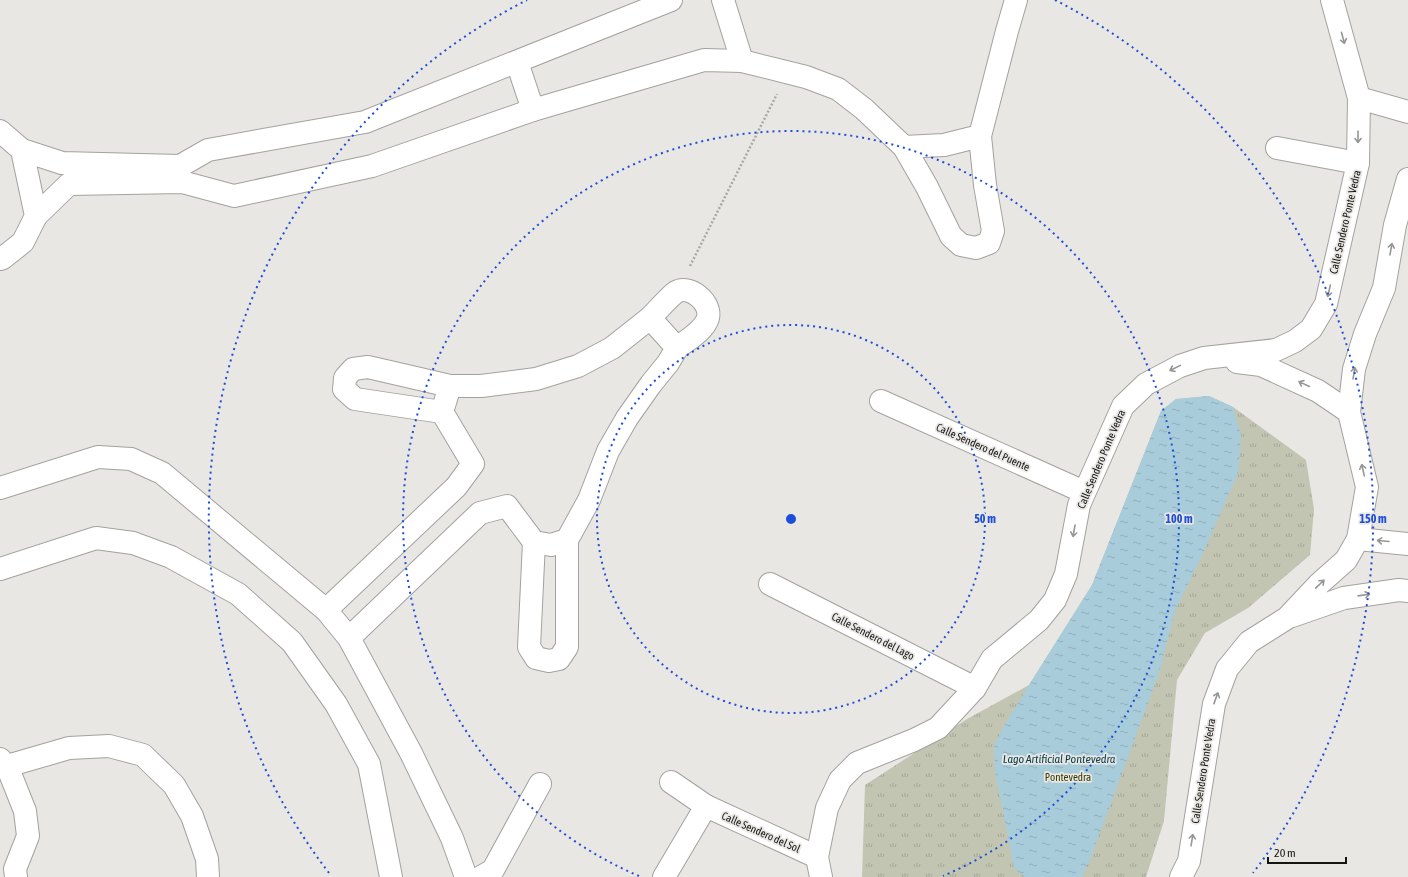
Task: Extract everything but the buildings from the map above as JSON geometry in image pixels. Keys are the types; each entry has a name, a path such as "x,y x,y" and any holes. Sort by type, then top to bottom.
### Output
{"street":[{"path":"0,131 22,150 62,163 180,166 208,150 365,122 671,0"},
{"path":"723,0 742,61"},
{"path":"0,259 22,242 36,216 69,184 182,182 234,196 372,166 534,110 704,60 742,61 806,77 838,89 864,110 904,147 927,187 951,236 961,245 976,248 989,243 992,231 980,136 1016,0"},
{"name":"Calle Sendero Ponte Vedra","path":"819,867 827,808 840,780 857,763 914,740 938,728 975,688 992,659 1039,620 1055,600 1066,574 1079,505 1123,406 1146,384 1180,366 1204,358 1276,350 1295,341 1311,329 1326,304 1358,163 1358,98 1332,0"},
{"path":"517,62 534,110"},
{"path":"1358,98 1408,112"},
{"path":"904,147 944,145 980,136"},
{"path":"1277,148 1358,163"},
{"path":"22,150 36,216"},
{"name":"Calle Sendero Ponte Vedra","path":"1181,877 1189,861 1214,704 1227,669 1249,642 1287,618 1319,584 1346,560 1358,539 1367,487 1349,412 1354,369 1365,334 1384,288 1396,225 1408,179"},
{"path":"349,638 480,513 507,506 534,542 529,647 536,658 548,661 559,659 567,647 567,540 588,500 608,451 627,418 668,363 677,348 704,326 708,317 708,306 701,298 690,292 676,292 650,318 612,348 578,366 536,379 481,386 450,386 368,367 353,369 345,378 344,388 355,399 442,412"},
{"path":"650,318 677,348"},
{"name":"Calle Sendero Ponte Vedra","path":"1204,358 1261,365 1318,391 1349,412"},
{"path":"326,610 456,487 473,464 442,412 450,386"},
{"name":"Calle Sendero del Puente","path":"881,401 1084,492"},
{"path":"0,488 98,457 131,459 162,472 326,610 349,638 411,753 452,838 466,877"},
{"path":"0,569 96,538 133,543 172,557 238,594 292,642 336,704 369,764 391,877"},
{"path":"1358,539 1408,544"},
{"path":"534,542 551,545 567,540"},
{"name":"Calle Sendero del Lago","path":"770,584 975,688"},
{"path":"1287,618 1344,598 1399,590 1408,591"},
{"path":"10,873 28,836 25,811 4,762 69,748 109,746 144,755 174,785 192,816 207,859 208,877"},
{"name":"Calle Sendero del Sol","path":"671,782 706,806 819,867"},
{"path":"481,877 493,870 540,784"},
{"path":"664,877 706,806"}],"path":[{"path":"676,292 788,72"}],"green space":[{"name":"Pontevedra","path":"1209,396 1233,407 1306,460 1314,509 1310,555 1248,608 1205,633 1177,680 1164,821 1146,877 862,877 865,785 967,719 1029,685 1092,585 1161,411 1176,399"}],"water":[{"name":"Lago Artificial Pontevedra","path":"1209,396 1233,407 1241,435 1238,473 1204,551 1175,611 1159,673 1091,857 1082,877 1025,877 1014,868 995,771 994,746 1005,724 1092,585 1161,411 1176,399"}]}
